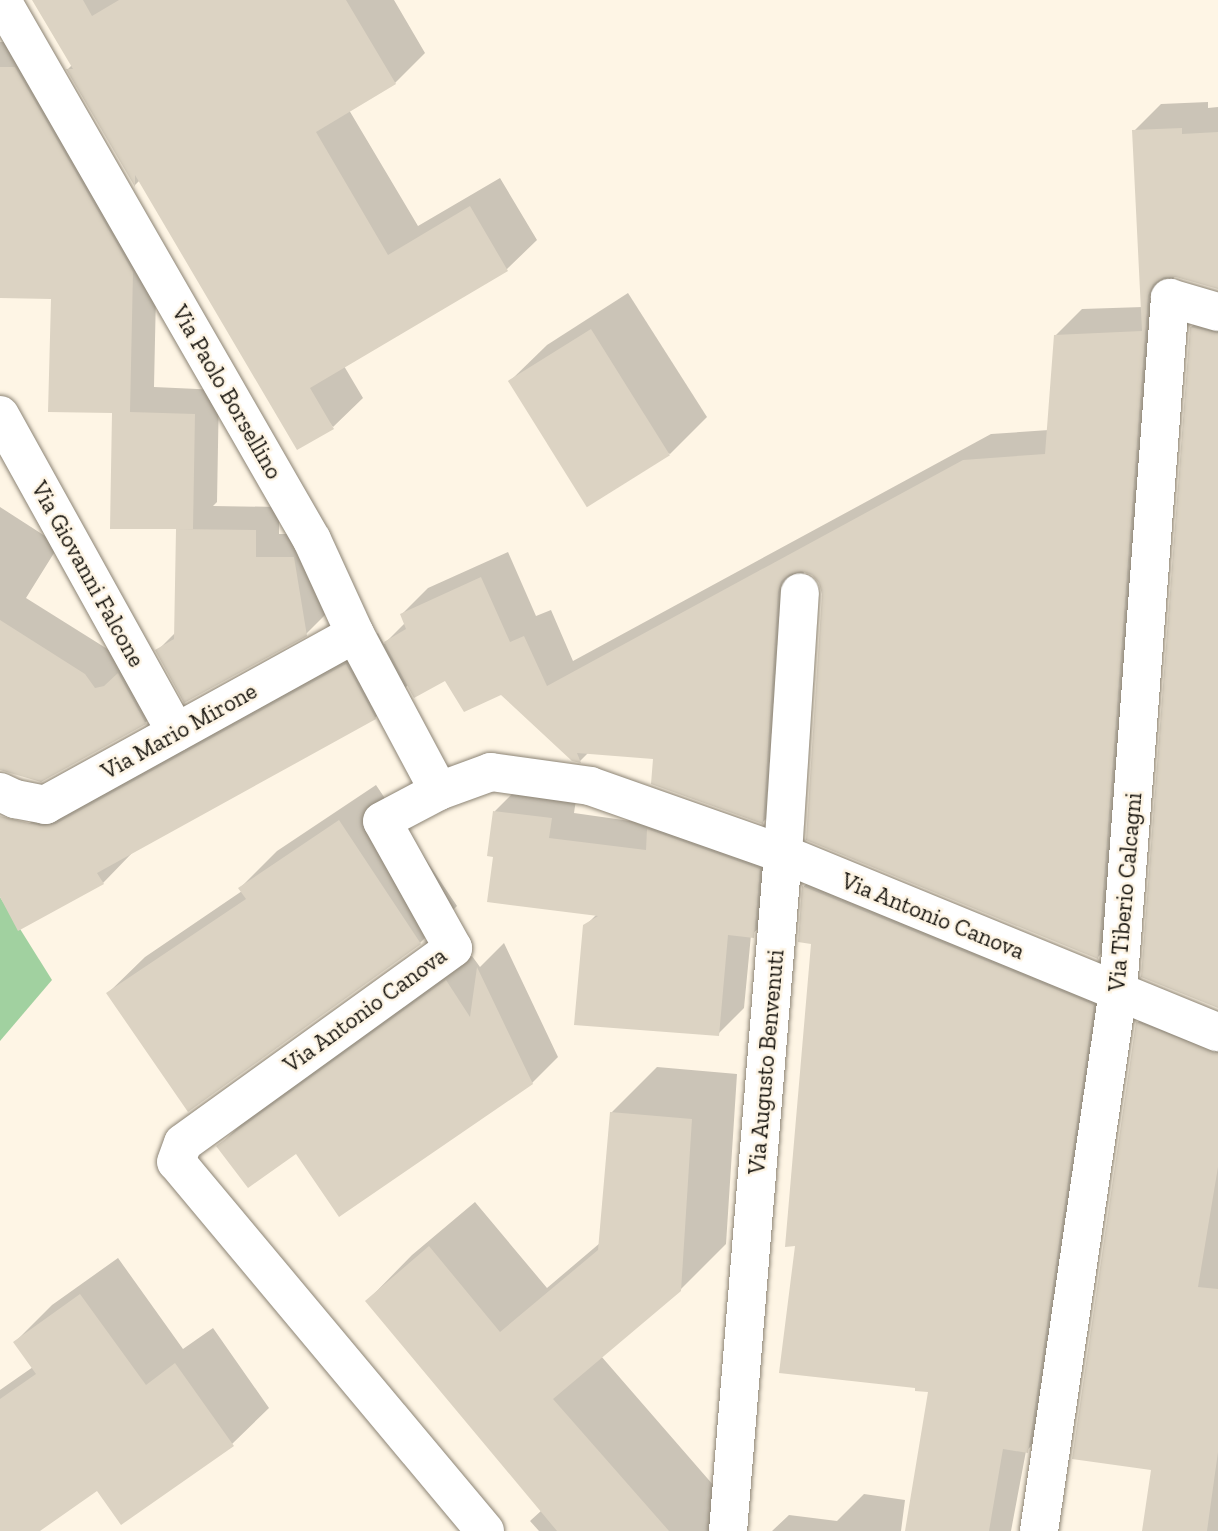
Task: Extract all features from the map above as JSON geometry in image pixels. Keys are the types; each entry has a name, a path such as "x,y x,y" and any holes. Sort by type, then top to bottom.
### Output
{"street":[{"name":"Via Paolo Borsellino","path":"0,5 5,6 312,540 355,634 439,791"},
{"name":"Via Tiberio Calcagni","path":"1040,1531 1118,991 1170,298 1218,312"},
{"name":"Via Giovanni Falcone","path":"0,415 176,733"},
{"name":"Via Augusto Benvenuti","path":"728,1531 783,855 800,593"},
{"name":"Via Mario Mirone","path":"0,792 15,799 45,805 355,634"},
{"name":"Via Antonio Canova","path":"485,1531 177,1162 183,1143 453,948 382,821 439,791 491,772 590,786 783,855 1218,1032"}],"green space":[{"path":"0,897 52,980 0,1041"}],"building":[{"path":"32,0 83,0 92,16 119,0 346,0 396,84 316,132 388,255 470,206 508,271 310,388 334,429 297,450 135,175 135,187 66,69 73,69"},
{"path":"0,67 15,67 133,272 130,412 195,414 193,529 110,529 112,413 48,412 51,299 0,298"},
{"path":"1182,128 1182,134 1218,132 1218,289 1176,277 1164,277 1153,284 1148,296 1098,959 806,840 822,594 819,583 812,575 801,571 790,574 781,581 778,592 763,824 651,784 653,759 577,753 581,763 572,761 501,695 464,712 445,681 414,698 384,642 406,629 400,614 481,577 510,642 524,636 547,686 963,460 1045,454 1054,335 1142,331 1132,130"},
{"path":"1190,327 1218,333 1218,1008 1141,977"},
{"path":"591,329 670,455 587,507 508,381"},
{"path":"176,529 256,530 256,557 294,557 307,636 184,703 155,650 174,639"},
{"path":"0,620 85,674 95,688 104,686 118,673 146,724 41,782 0,770"},
{"path":"346,664 376,719 97,873 104,884 18,931 0,897 0,816 41,826 56,824"},
{"path":"493,811 552,818 549,838 646,850 647,829 760,869 754,938 728,935 719,1036 574,1025 583,925 598,916 487,902 493,857 487,856"},
{"path":"339,820 421,944 188,1112 106,993 246,899 238,888"},
{"path":"802,886 1094,1005 1028,1453 1003,1449 989,1531 905,1531 928,1392 915,1391 915,1388 779,1373 795,1246 785,1247 811,944 798,942"},
{"path":"477,967 533,1084 339,1217 296,1154 248,1188 216,1146 446,980 470,1017"},
{"path":"1136,1022 1218,1053 1218,1167 1198,1287 1218,1289 1218,1452 1207,1531 1142,1531 1151,1470 1072,1459"},
{"path":"610,1112 692,1119 681,1291 553,1399 669,1531 557,1531 365,1301 429,1246 500,1332 598,1250"},
{"path":"80,1294 146,1385 175,1363 234,1446 121,1525 97,1491 40,1531 0,1531 0,1399 36,1374 13,1342"}]}
